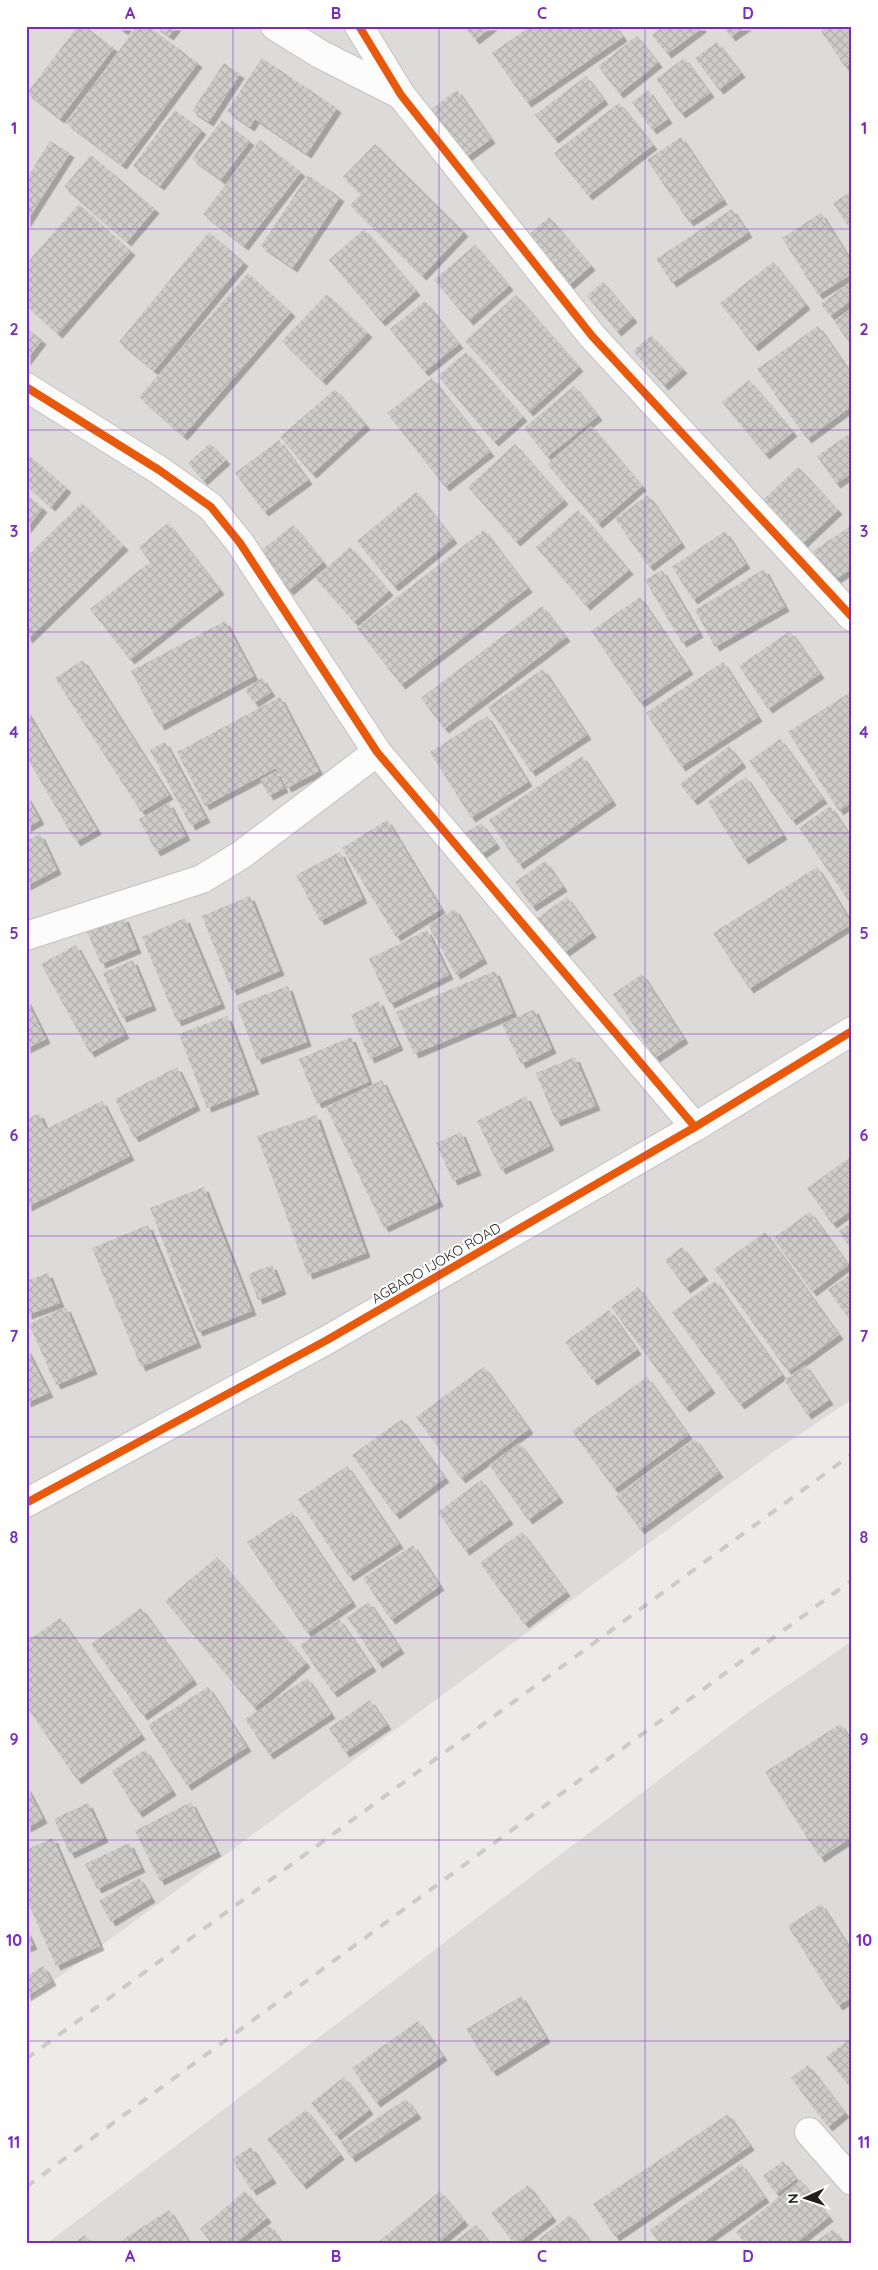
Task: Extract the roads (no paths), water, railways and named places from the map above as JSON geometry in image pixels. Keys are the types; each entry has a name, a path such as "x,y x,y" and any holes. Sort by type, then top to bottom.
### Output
{"street":[{"path":"275,26 320,54 401,96"},
{"path":"359,26 401,96 592,336 852,617"},
{"path":"26,387 159,470 211,507 240,543 377,752 695,1127"},
{"path":"26,936 202,879 241,855 377,752"},
{"name":"AGBADO IJOKO ROAD","path":"26,1503 327,1340 695,1127 852,1031"},
{"path":"809,2132 852,2181"}],"railway":[{"path":"26,2059 852,1454"},
{"path":"26,2187 852,1580"}]}
